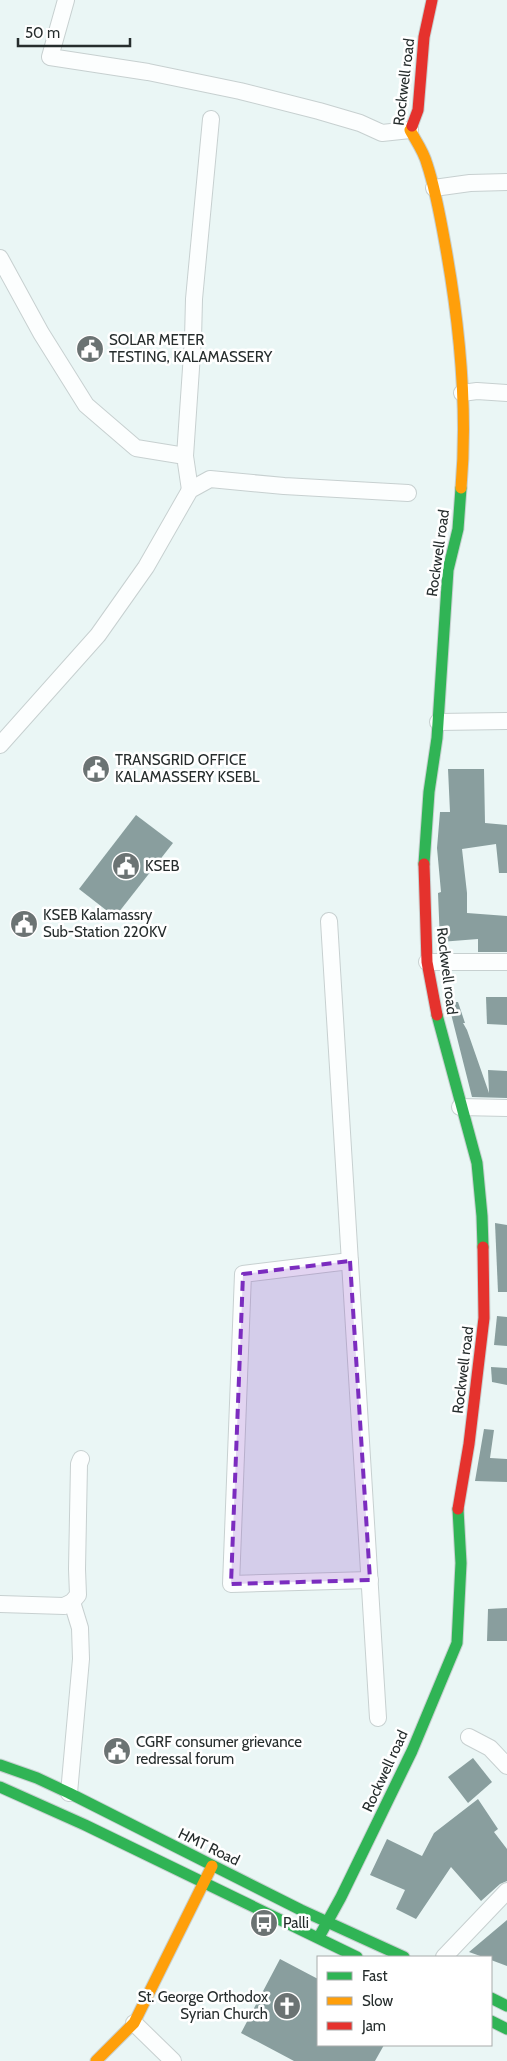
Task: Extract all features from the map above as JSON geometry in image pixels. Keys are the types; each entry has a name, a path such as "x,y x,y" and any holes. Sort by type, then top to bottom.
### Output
{"street":[{"path":"66,0 50,57 148,72 240,91 319,111 382,133 410,130"},
{"name":"Rockwell road","path":"318,1939 341,1897 407,1760 457,1643 461,1562 458,1502 469,1444 484,1318 482,1216 477,1163 437,1018 427,962 424,847 438,722 448,570 458,529 464,453 462,393 455,301 434,188 427,162 410,130 418,110 424,37 432,0"},
{"path":"190,490 185,456 194,298 211,118"},
{"path":"434,188 470,183 507,182"},
{"path":"0,258 41,333 86,405 136,448 185,456"},
{"path":"462,393 477,391 507,393"},
{"path":"0,744 98,635 146,567 190,490 210,479 284,486 408,493"},
{"path":"438,722 507,721"},
{"path":"329,921 378,1718"},
{"path":"427,962 507,962"},
{"path":"460,1107 507,1108"},
{"path":"350,1262 243,1274 231,1584 370,1580"},
{"path":"0,1604 64,1606 72,1602 78,1595 79,1464 81,1459"},
{"path":"69,1793 81,1659 80,1628 72,1602"},
{"path":"469,1737 490,1748 507,1766"},
{"name":"HMT Road","path":"0,1765 37,1778 69,1793 327,1922 402,1956"},
{"path":"0,1787 85,1825 354,1956"},
{"path":"96,2061 134,2023 212,1865"},
{"path":"445,1956 507,1891"},
{"path":"492,1998 507,2006"},
{"path":"492,2022 507,2029"},
{"path":"134,2023 173,2061"}],"highlighted area":[{"path":"350,1261 370,1580 231,1584 243,1274"}],"building":[{"path":"448,769 484,769 485,823 507,825 507,873 499,873 496,844 462,849 467,893 467,913 507,916 507,952 478,952 478,939 440,942 438,893 441,892 437,848 440,812 450,812"},
{"name":"KSEB","path":"136,815 173,843 115,917 79,889"},
{"path":"486,997 507,997 507,1025 487,1024"},
{"path":"448,1002 458,1002 465,1023 463,1023 489,1093 488,1070 507,1071 507,1098 472,1097"},
{"path":"495,1223 507,1225 507,1292 498,1292"},
{"path":"497,1316 507,1317 507,1346 494,1345"},
{"path":"491,1367 507,1368 507,1385 492,1382"},
{"path":"484,1429 494,1430 490,1458 507,1459 507,1482 475,1481"},
{"path":"507,1608 507,1641 487,1641 488,1609"},
{"path":"473,1758 492,1782 468,1803 448,1777"},
{"path":"478,1799 498,1829 494,1832 507,1849 507,1881 500,1884 481,1901 451,1867 416,1919 396,1909 405,1890 370,1875 387,1839 422,1856 434,1833"},
{"path":"507,1920 507,1966 492,1960 492,1956 480,1956 469,1952"},
{"name":"St. George Orthodox Syrian Church","path":"280,1959 317,1978 317,2046 383,2046 375,2061 294,2061 241,2033"}],"traffic: fast":[{"path":"424,864 429,792 437,738 448,570 458,529 461,488"},
{"path":"437,1015 477,1163 483,1247"},
{"path":"319,1937 341,1897 412,1751 457,1643 461,1563 458,1509"},
{"path":"0,1765 37,1778 69,1793 301,1910 402,1956"},
{"path":"0,1787 85,1825 355,1956"},
{"path":"492,1998 507,2006"},
{"path":"492,2022 507,2029"}],"traffic: slow":[{"path":"412,126 410,130 426,160 436,195 455,308 463,398 464,428 461,488"},
{"path":"96,2061 134,2023 212,1866"}],"traffic: jam":[{"path":"412,126 418,110 424,37 432,0"},
{"path":"424,864 427,962 437,1015"},
{"path":"458,1509 469,1444 484,1318 483,1247"}],"place":[{"name":"SOLAR METER TESTING, KALAMASSERY","path":"90,349"},
{"name":"TRANSGRID OFFICE KALAMASSERY KSEBL","path":"96,769"},
{"name":"KSEB","path":"126,866"},
{"name":"KSEB Kalamassry Sub-Station 220KV","path":"24,924"},
{"name":"CGRF consumer grievance redressal forum","path":"117,1751"},
{"name":"Palli","path":"264,1923"},
{"name":"St. George Orthodox Syrian Church","path":"287,2006"}]}
